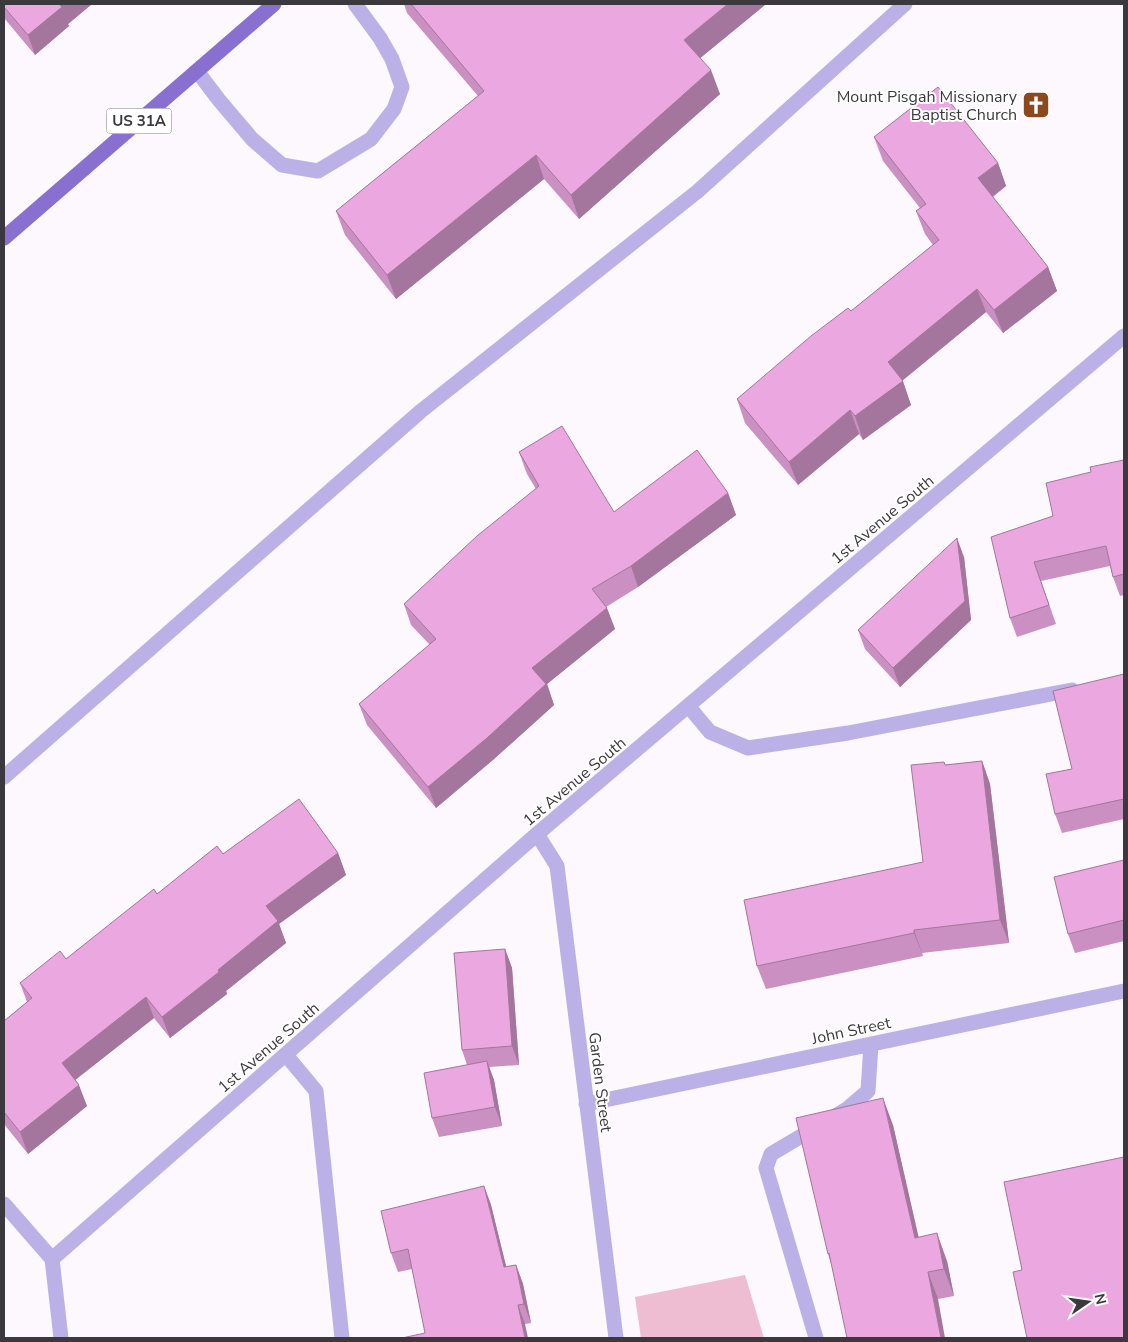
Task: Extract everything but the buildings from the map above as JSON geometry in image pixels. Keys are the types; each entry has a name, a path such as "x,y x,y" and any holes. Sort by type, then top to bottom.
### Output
{"main road":[{"name":"US 31A","path":"4,238 274,4"}],"street":[{"path":"197,71 252,139 282,164 318,171 371,139 394,109 402,87 392,59 380,38 355,4"},
{"path":"4,777 421,411 698,191 905,4"},
{"name":"1st Avenue South","path":"52,1259 537,834 1124,336"},
{"path":"689,707 710,732 748,748 848,733 1055,694 1090,685"},
{"name":"Garden Street","path":"537,834 557,866 616,1338"},
{"name":"John Street","path":"586,1104 1124,991"},
{"path":"816,1338 766,1168 771,1154 847,1109 868,1091 871,1044"},
{"path":"286,1054 316,1091 342,1338"},
{"path":"4,1204 52,1259 61,1338"}],"shaded area":[{"path":"745,1275 764,1338 641,1338 635,1297"}],"place":[{"name":"Mount Pisgah Missionary Baptist Church","path":"1036,105"}]}
